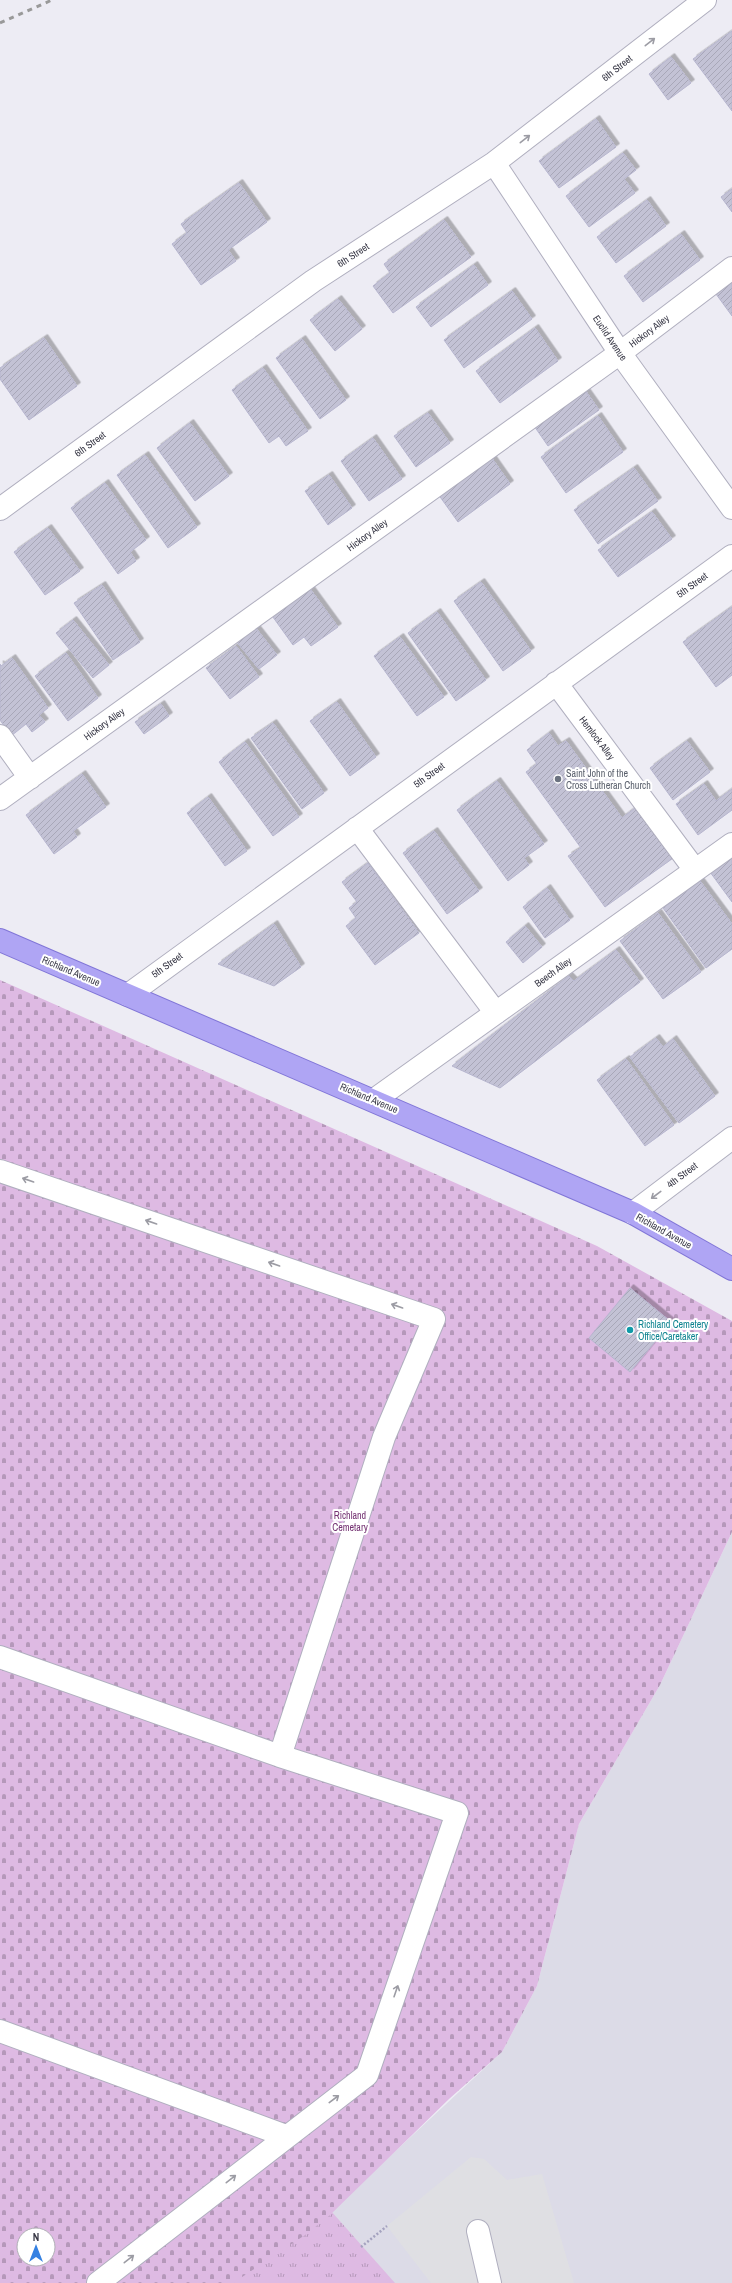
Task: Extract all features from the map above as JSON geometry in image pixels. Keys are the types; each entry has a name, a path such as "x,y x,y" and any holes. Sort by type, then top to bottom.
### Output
{"main road":[{"name":"Richland Avenue","path":"0,940 633,1213 732,1269"}],"street":[{"name":"6th Street","path":"0,509 313,281 494,163 705,0"},
{"name":"Euclid Avenue","path":"494,163 620,352 732,508"},
{"name":"Hickory Alley","path":"0,799 620,352 732,268"},
{"name":"5th Street","path":"128,995 732,556"},
{"name":"Hemlock Alley","path":"556,683 695,870"},
{"path":"0,736 30,778"},
{"path":"357,828 496,1013"},
{"name":"Beech Alley","path":"374,1100 732,844"},
{"name":"4th Street","path":"633,1213 732,1138"},
{"path":"0,1171 434,1319 384,1437 280,1756"},
{"path":"0,1657 280,1756 457,1813 367,2074 98,2283"},
{"path":"0,2031 286,2136"},
{"path":"478,2231 490,2283"}],"path":[{"path":"361,2247 387,2226"}],"shaded area":[{"path":"732,1532 732,2283 233,2283 331,2211 502,2052 537,1986 579,1824 660,1685"},
{"path":"471,2157 484,2159 507,2180 542,2174 574,2283 431,2283 387,2226"}],"green space":[{"name":"Richland Cemetary","path":"0,980 597,1246 732,1321 732,1532 660,1685 579,1824 537,1986 502,2052 449,2099 330,2215 305,2235 233,2283 0,2283"},
{"path":"331,2211 395,2283 231,2283"}],"building":[{"path":"732,31 732,111 693,59"},
{"path":"671,57 691,83 668,100 649,74"},
{"path":"596,119 616,147 559,188 539,161"},
{"path":"623,153 636,170 624,179 635,193 589,227 566,196"},
{"path":"239,183 267,222 228,250 236,261 201,285 172,244 187,233 181,224"},
{"path":"732,189 732,212 721,197"},
{"path":"647,200 666,226 616,263 597,237"},
{"path":"444,220 471,257 393,313 373,286 390,273 384,264"},
{"path":"681,234 700,260 643,302 624,276"},
{"path":"474,265 488,285 431,327 416,307"},
{"path":"732,282 732,316 716,294"},
{"path":"512,291 532,319 464,368 444,340"},
{"path":"338,299 362,329 335,351 310,320"},
{"path":"535,328 558,361 500,403 476,371"},
{"path":"44,338 77,386 29,420 0,379 0,368"},
{"path":"302,339 346,400 320,419 276,358"},
{"path":"263,368 308,431 286,446 279,436 269,443 232,390"},
{"path":"582,386 599,410 548,446 532,423"},
{"path":"428,413 450,443 416,467 394,436"},
{"path":"598,416 623,452 566,493 541,457"},
{"path":"190,423 229,476 195,501 157,448"},
{"path":"373,438 402,479 369,501 341,461"},
{"path":"145,455 197,527 168,548 117,475"},
{"path":"491,457 510,484 458,522 438,494"},
{"path":"634,468 658,501 598,544 574,510"},
{"path":"329,475 352,508 328,525 305,491"},
{"path":"105,483 146,540 130,552 136,561 118,574 71,508"},
{"path":"652,512 672,539 618,577 598,550"},
{"path":"48,528 80,571 45,595 14,552"},
{"path":"481,582 531,651 503,671 454,601"},
{"path":"102,585 140,642 113,660 74,603"},
{"path":"308,586 338,627 311,646 304,637 293,645 270,613"},
{"path":"732,607 732,675 716,687 683,642"},
{"path":"437,612 486,680 456,701 408,633"},
{"path":"73,620 109,665 93,678 56,633"},
{"path":"255,627 277,655 259,669 237,642"},
{"path":"400,637 444,697 417,716 374,656"},
{"path":"236,646 259,677 230,699 206,668"},
{"path":"66,653 98,698 68,721 35,676"},
{"path":"12,658 48,708 39,715 45,722 32,732 26,724 11,736 0,720 0,664 1,666"},
{"path":"337,702 376,757 350,776 310,721"},
{"path":"161,704 169,716 144,734 135,722"},
{"path":"273,723 324,793 302,809 251,738"},
{"path":"549,733 558,746 566,741 622,818 639,805 676,856 605,907 568,856 581,848 526,772 537,764 527,750"},
{"path":"687,741 710,772 673,800 650,768"},
{"path":"245,742 299,817 273,836 219,762"},
{"path":"82,774 106,807 73,831 77,837 54,854 26,815"},
{"path":"497,781 544,844 524,858 529,865 508,881 457,810"},
{"path":"704,784 716,801 732,789 732,810 698,835 676,804"},
{"path":"208,797 247,851 225,866 187,813"},
{"path":"434,831 479,891 447,914 403,853"},
{"path":"732,856 732,902 710,872"},
{"path":"368,863 419,933 375,965 346,926 356,918 349,908 357,902 342,882"},
{"path":"700,881 732,924 732,949 706,968 663,908"},
{"path":"547,888 570,920 545,938 523,907"},
{"path":"658,913 701,972 663,999 620,941"},
{"path":"274,924 301,967 274,986 218,964"},
{"path":"525,926 542,947 523,963 506,942"},
{"path":"616,950 640,982 500,1088 452,1066 569,976 574,981"},
{"path":"656,1038 663,1047 673,1039 715,1096 679,1123 630,1057"},
{"path":"626,1059 674,1125 645,1146 597,1080"},
{"name":"Richland Cemetery Office/Caretaker","path":"630,1288 671,1322 630,1372 589,1338"}],"railway":[{"path":"0,23 52,0"}],"place":[{"name":"Saint John of the Cross Lutheran Church","path":"558,779"},
{"name":"Richland Cemetery Office/Caretaker","path":"630,1330"}]}
